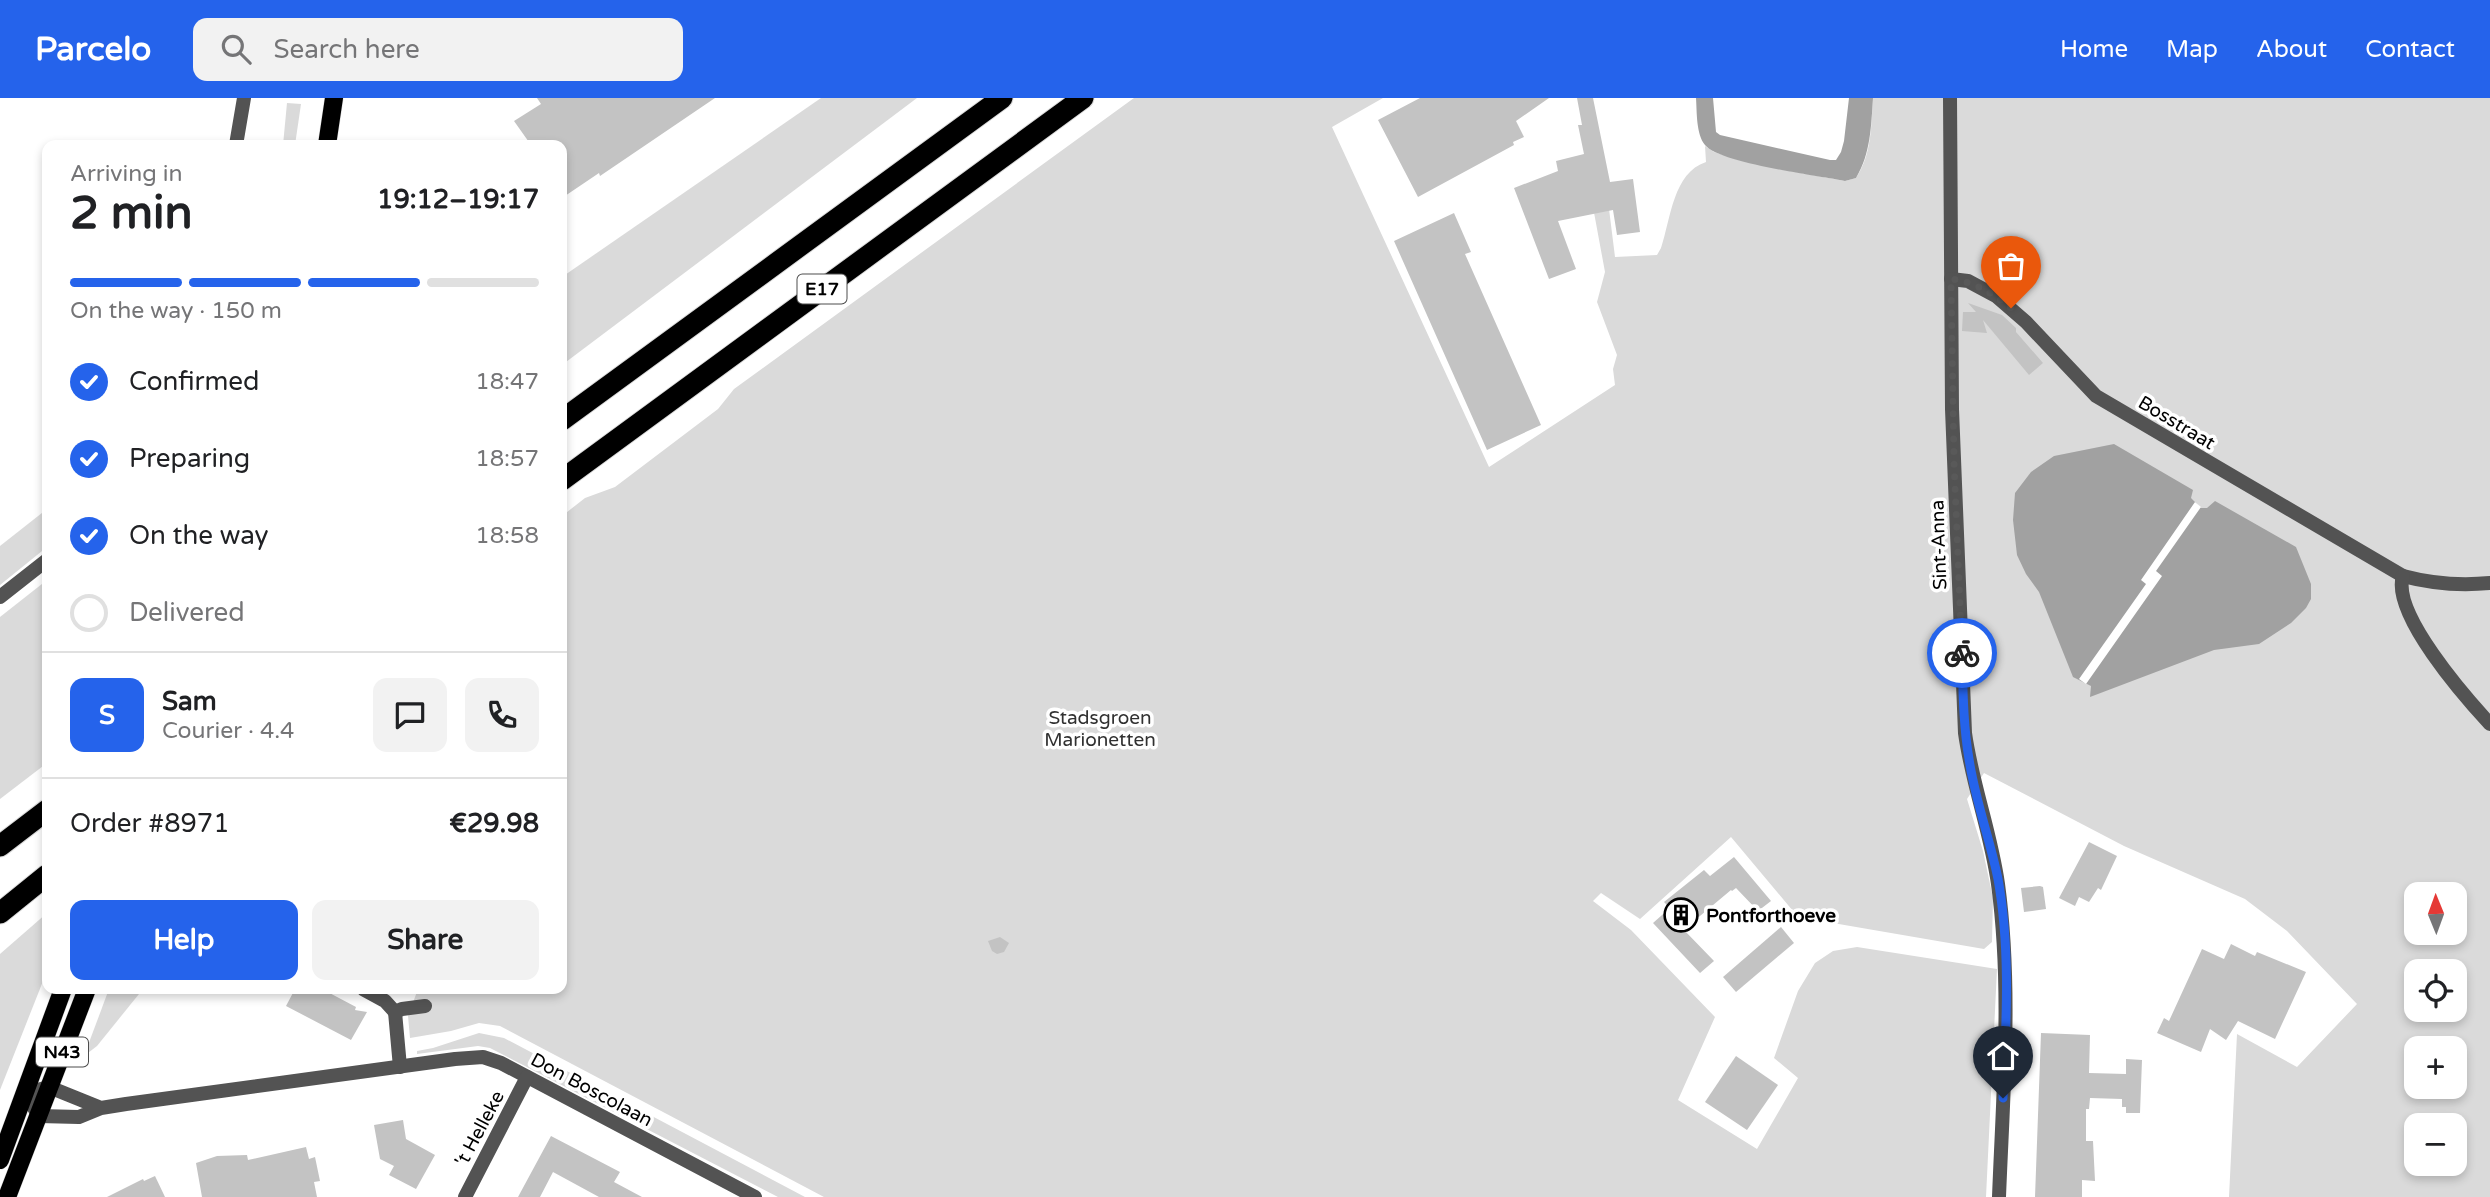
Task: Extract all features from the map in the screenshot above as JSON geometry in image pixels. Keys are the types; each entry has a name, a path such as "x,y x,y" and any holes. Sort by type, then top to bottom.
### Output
{"highway":[{"name":"E17","path":"567,416 1002,98"},
{"name":"E17","path":"567,476 1083,98"},
{"path":"0,846 42,814"},
{"path":"0,913 42,879"}],"main road":[{"path":"328,140 334,98"},
{"name":"N43","path":"0,1160 61,994"},
{"name":"N43","path":"7,1197 85,994"}],"street":[{"path":"237,140 244,98"},
{"name":"Sint-Anna","path":"1950,98 1954,462 1965,733 1969,761 1998,880 2005,950 2007,999 1998,1197"},
{"name":"Bosstraat","path":"1951,279 1968,281 2011,308 2096,396 2403,576 2453,586 2490,583"},
{"path":"0,597 42,564"},
{"path":"2403,576 2400,585 2403,603 2425,643 2490,724"},
{"path":"372,994 385,1001 395,1012 400,1067"},
{"path":"395,1012 425,1006"},
{"name":"Don Boscolaan","path":"39,1116 79,1117 101,1108 483,1058 502,1063 755,1197"},
{"name":"'t Helleke","path":"465,1197 527,1077"},
{"path":"39,1116 25,1093 49,1087"},
{"name":"Don Boscolaan","path":"49,1087 101,1108"}],"green space":[{"path":"821,98 917,98 567,361 567,274"},
{"name":"Stadsgroen Marionetten","path":"1134,98 1383,98 1332,127 1489,467 1615,385 1613,369 1617,355 1597,302 1605,272 1588,180 1605,177 1615,257 1657,255 1680,186 1686,176 1706,162 1705,146 1736,159 1779,169 1845,181 1856,178 1868,150 1873,98 2490,98 2490,1197 2229,1197 2237,1034 2297,1067 2357,1004 2287,931 2245,899 2124,846 1984,773 1967,799 1983,851 1993,898 1992,942 1984,949 1798,917 1731,837 1640,919 1601,893 1593,901 1631,930 1715,1017 1678,1100 1757,1149 1798,1078 1774,1058 1798,991 1815,963 1833,951 1857,947 1997,969 1986,1197 824,1197 500,1026 479,1023 410,1038 408,1016 416,994 567,994 567,512 585,498 615,487 718,409 734,389"},
{"path":"287,103 301,104 296,140 283,140"},
{"path":"42,513 42,551 0,585 0,546"},
{"path":"42,584 42,767 0,799 0,617"},
{"path":"42,917 42,984 0,1090 0,954"},
{"path":"107,994 139,994 97,1046 84,1056"},
{"path":"479,1033 504,1038 805,1197 778,1197 490,1048 478,1046 417,1054 417,1051"}],"shaded area":[{"path":"1696,98 1713,98 1716,132 1720,135 1836,160 1844,141 1849,98 1873,98 1865,159 1856,178 1845,181 1729,158 1714,152 1702,140"},
{"path":"2114,444 2193,490 2191,498 2201,508 2207,508 2215,501 2296,547 2311,584 2311,599 2291,623 2259,644 2214,650 2090,697 2091,686 2073,677 2039,592 2017,555 2013,520 2015,493 2031,472 2054,456"}],"pier":[{"path":"2195,502 2201,507 2156,571 2162,576 2086,684 2079,679 2146,584 2141,580"}],"building":[{"path":"537,98 715,98 600,176 599,173 567,195 567,140 527,140 514,121 541,104"},
{"path":"1420,98 1549,98 1516,121 1524,137 1513,142 1514,145 1418,197 1378,120"},
{"path":"1577,98 1593,98 1610,182 1633,179 1640,232 1617,235 1613,210 1558,221 1576,269 1549,279 1514,188 1558,171 1556,161 1584,154 1578,125 1582,125"},
{"path":"1454,213 1471,252 1465,254 1541,425 1487,450 1394,241"},
{"path":"1968,303 2002,315 2016,328 2016,332 2043,363 2029,375 1983,320 1987,333 1962,331 1963,312 1976,312"},
{"path":"2089,842 2117,856 2101,890 2098,888 2089,902 2079,897 2075,906 2059,898"},
{"name":"Pontforthoeve","path":"1734,857 1771,901 1758,911 1736,888 1684,930 1714,961 1700,973 1653,923 1670,908 1664,902 1704,870 1710,876"},
{"path":"2043,887 2046,909 2024,912 2021,888"},
{"path":"1781,927 1794,943 1736,992 1723,977"},
{"path":"1000,937 1009,943 1004,952 997,954 992,951 988,941"},
{"path":"2231,944 2255,956 2257,952 2306,972 2275,1039 2238,1021 2226,1040 2210,1029 2201,1052 2157,1033 2164,1018 2169,1021 2202,949 2224,959"},
{"path":"292,994 331,994 356,1007 355,1010 367,1012 351,1040 286,1006"},
{"path":"2041,1033 2090,1035 2089,1073 2126,1074 2126,1059 2142,1060 2140,1113 2126,1113 2126,1107 2122,1107 2122,1099 2090,1098 2089,1109 2086,1109 2086,1141 2093,1141 2095,1181 2082,1180 2082,1197 2035,1197"},
{"path":"1736,1056 1778,1085 1747,1130 1705,1102"},
{"path":"403,1120 406,1139 435,1155 416,1189 389,1175 394,1166 380,1159 374,1125"},
{"path":"551,1136 620,1172 614,1182 642,1197 599,1197 553,1172 540,1197 518,1197"},
{"path":"306,1147 309,1159 315,1157 320,1181 314,1182 317,1197 202,1197 196,1163 217,1156 247,1155 248,1160"},
{"path":"155,1176 165,1197 107,1197 143,1179 144,1181"}],"way so far":[{"path":"1962,653 1955,514 1951,279 1968,281 1996,296 2011,308"}],"place":[{"name":"Pontforthoeve","path":"1681,915"}],"route":[{"path":"1962,653 1965,733 1969,761 1998,880 2003,928 2007,999 2003,1098"}]}
